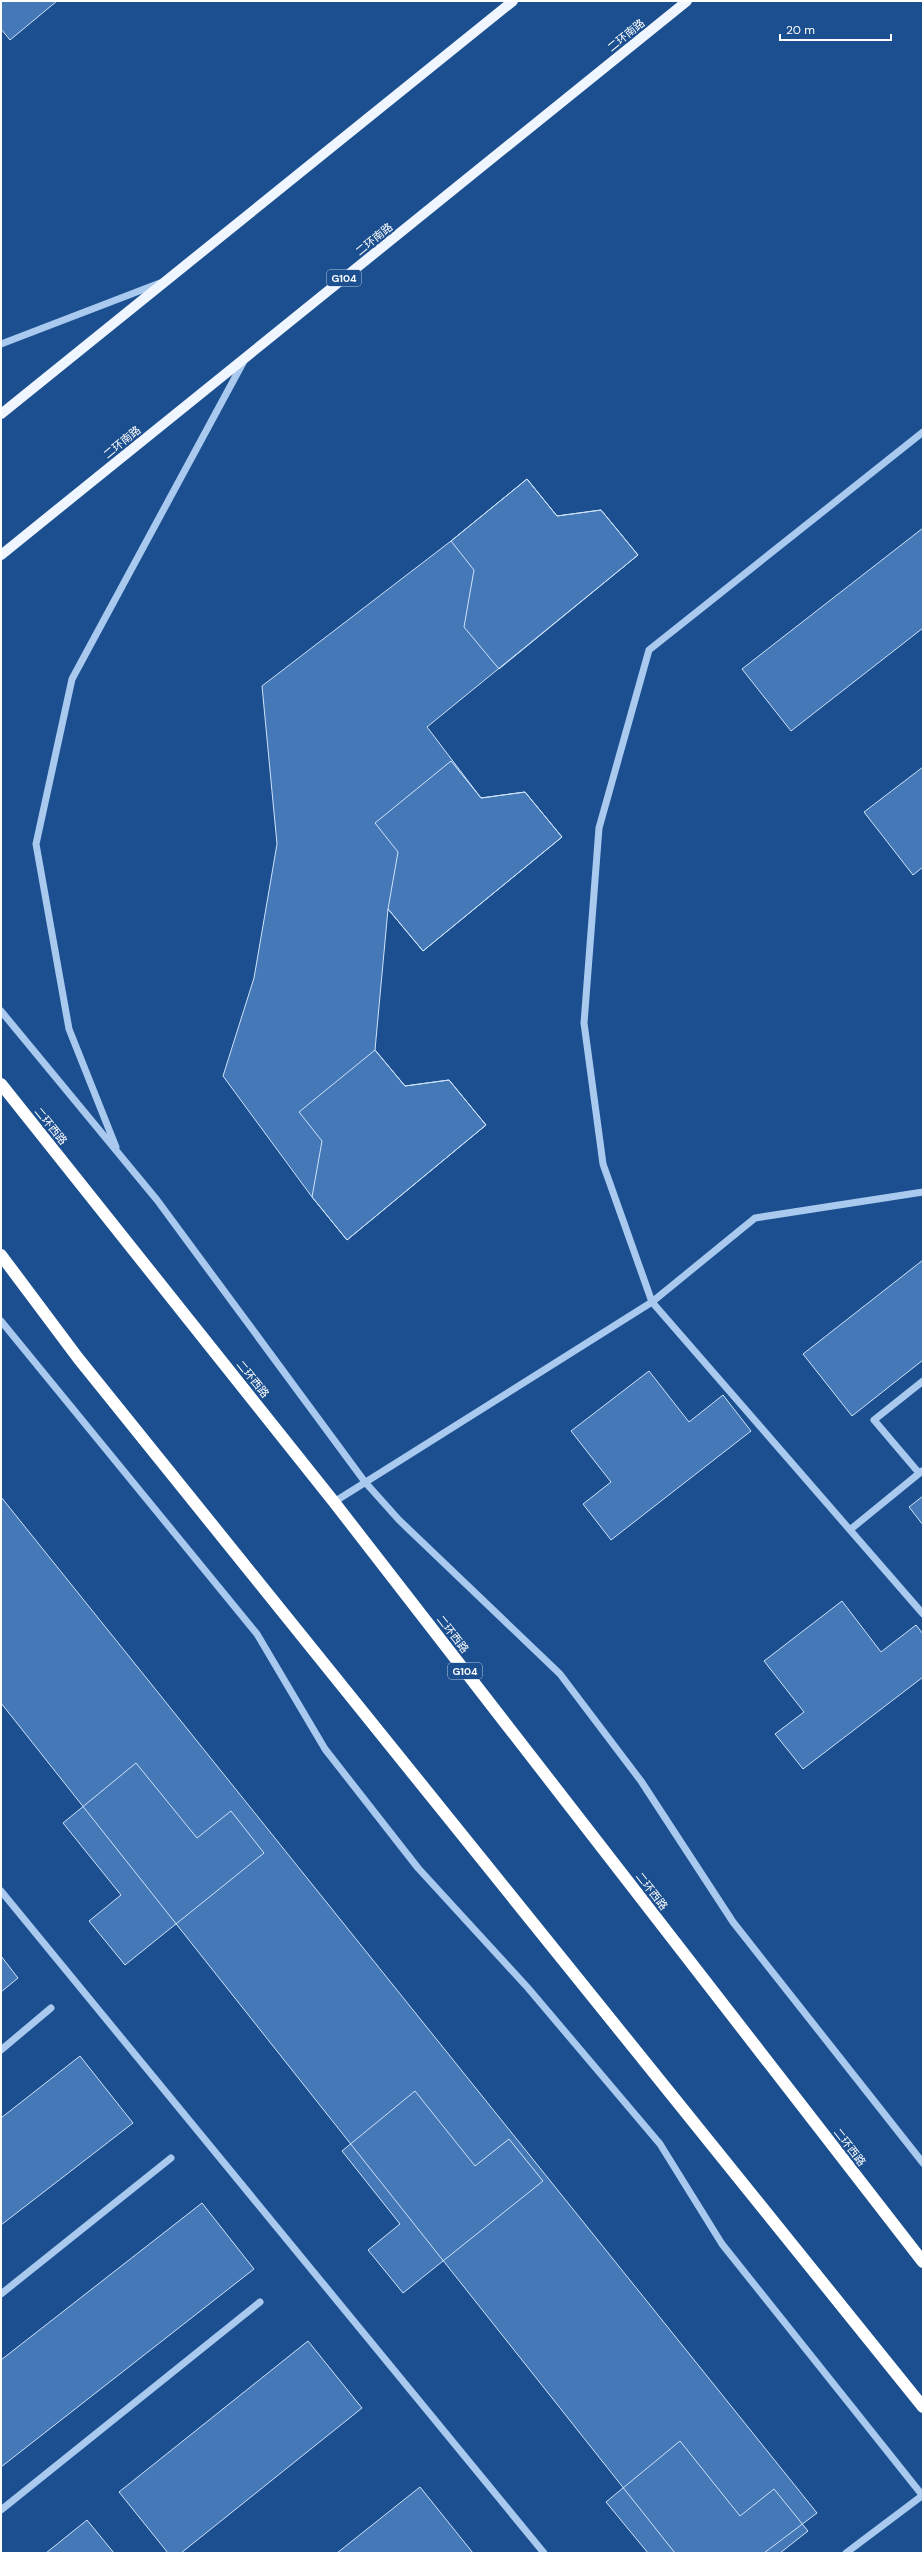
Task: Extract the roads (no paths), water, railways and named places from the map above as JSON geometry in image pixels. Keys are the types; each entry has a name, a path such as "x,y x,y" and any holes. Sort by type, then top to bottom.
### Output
{"highway":[{"name":"二环西路","path":"1,1084 334,1502 923,2262"},
{"path":"1,1255 78,1358 923,2407"}],"main road":[{"path":"1,414 513,1"},
{"name":"二环南路","path":"1,556 687,1"}],"street":[{"path":"1,344 167,280"},
{"path":"119,1155 69,1029 36,844 72,680 247,357"},
{"path":"923,432 649,650 599,828 584,1023 603,1164 652,1302 851,1529 923,1614"},
{"path":"1,1011 156,1200 366,1482 399,1520 560,1674 641,1781 733,1922 923,2163"},
{"path":"334,1502 652,1302 755,1218 923,1192"},
{"path":"1,1264 14,1271"},
{"path":"1,1321 256,1634 325,1749 418,1868 528,1988 660,2144 722,2244 923,2496 846,2553"},
{"path":"851,1529 921,1471 874,1420 923,1381"},
{"path":"1,1891 544,2553"},
{"path":"1,2050 51,2008"},
{"path":"1,2294 171,2158"},
{"path":"1,2510 260,2302"}]}
